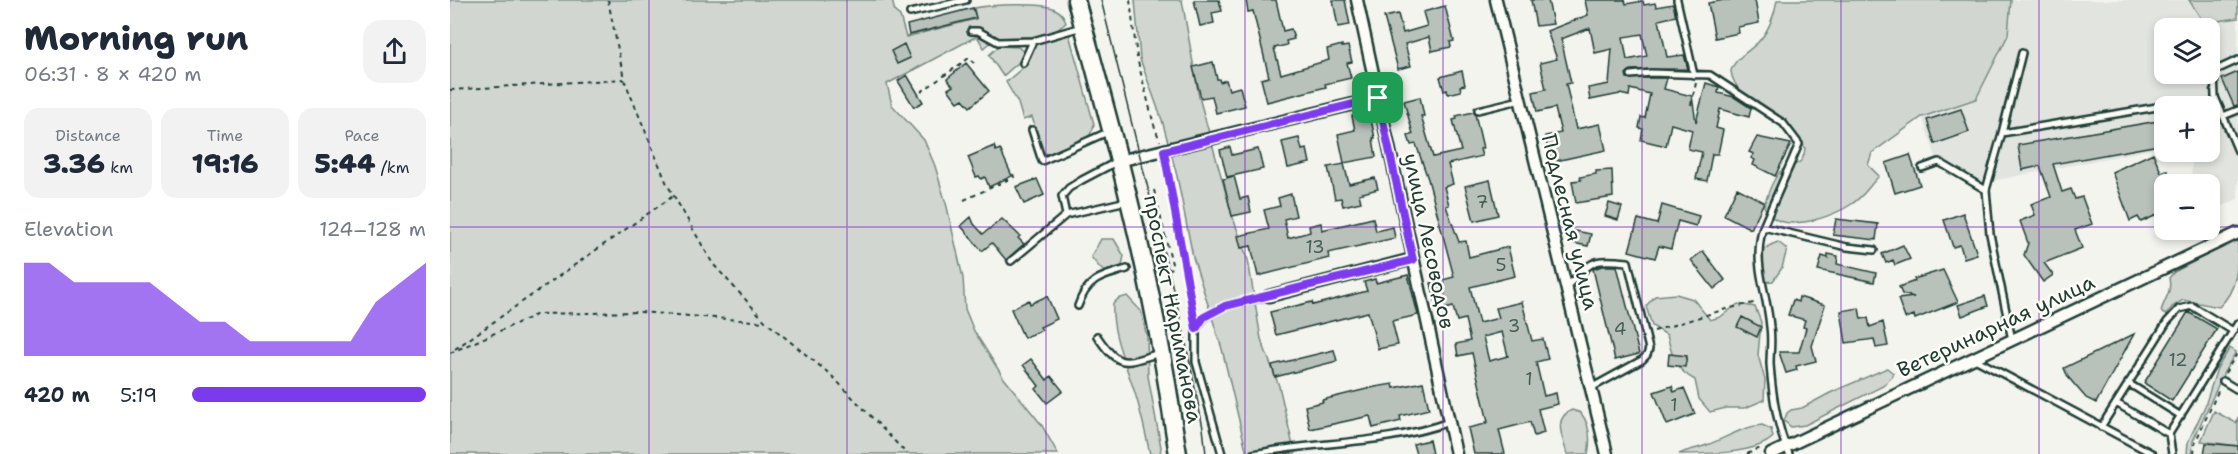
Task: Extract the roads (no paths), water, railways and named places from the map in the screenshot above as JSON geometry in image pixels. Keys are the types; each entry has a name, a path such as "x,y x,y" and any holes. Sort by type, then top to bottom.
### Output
{"main road":[{"name":"проспект Нариманова","path":"1076,0 1129,201 1162,352 1178,454"}],"street":[{"name":"улица Лесоводов","path":"1357,0 1456,454"},
{"name":"Подлесная улица","path":"1496,0 1607,454"},
{"path":"1119,161 1378,98"},
{"name":"Ветеринарная улица","path":"1771,454 1787,451 1974,358 2238,233"},
{"path":"1269,296 1413,260"}],"lane":[{"path":"910,13 966,0"},
{"path":"1677,0 1696,75"},
{"path":"970,31 978,31 998,42 1032,41 1083,27"},
{"path":"1023,63 1032,41"},
{"path":"2012,340 1990,234 1986,190 2022,53"},
{"path":"2238,60 2214,71 2215,97 2238,151"},
{"path":"1631,75 1651,73 1710,75 1783,123 1799,144 1763,227 1758,254 1770,326 1770,365 1775,400 1787,451"},
{"path":"1478,110 1520,100"},
{"path":"2002,133 2154,108"},
{"path":"2223,116 2238,110"},
{"path":"1032,130 1042,161 1111,130"},
{"path":"1065,215 1062,196 1069,188 1119,161"},
{"path":"1922,168 1939,162 1986,190"},
{"path":"1011,261 1065,215 1129,201"},
{"path":"1763,227 1847,247 1874,250"},
{"path":"1566,287 1592,263 1601,259 1628,262 1649,349 1647,355 1591,388"},
{"path":"1078,306 1087,287 1101,276 1127,269"},
{"path":"1222,454 1196,362 1196,329 1204,317 1225,306 1269,296"},
{"path":"2101,427 2166,322 2179,309 2192,306 2233,331"},
{"path":"2172,454 2169,434 2238,324"},
{"path":"1097,336 1108,352 1119,361 1127,362 1162,352"},
{"path":"1974,358 2153,454"},
{"path":"2223,381 2238,390"},
{"path":"2128,383 2181,416"},
{"path":"2116,403 2169,434"},
{"path":"1253,454 1282,448 1379,440 1449,422"}],"tram line":[{"path":"1101,0 1183,329 1206,454"}]}
